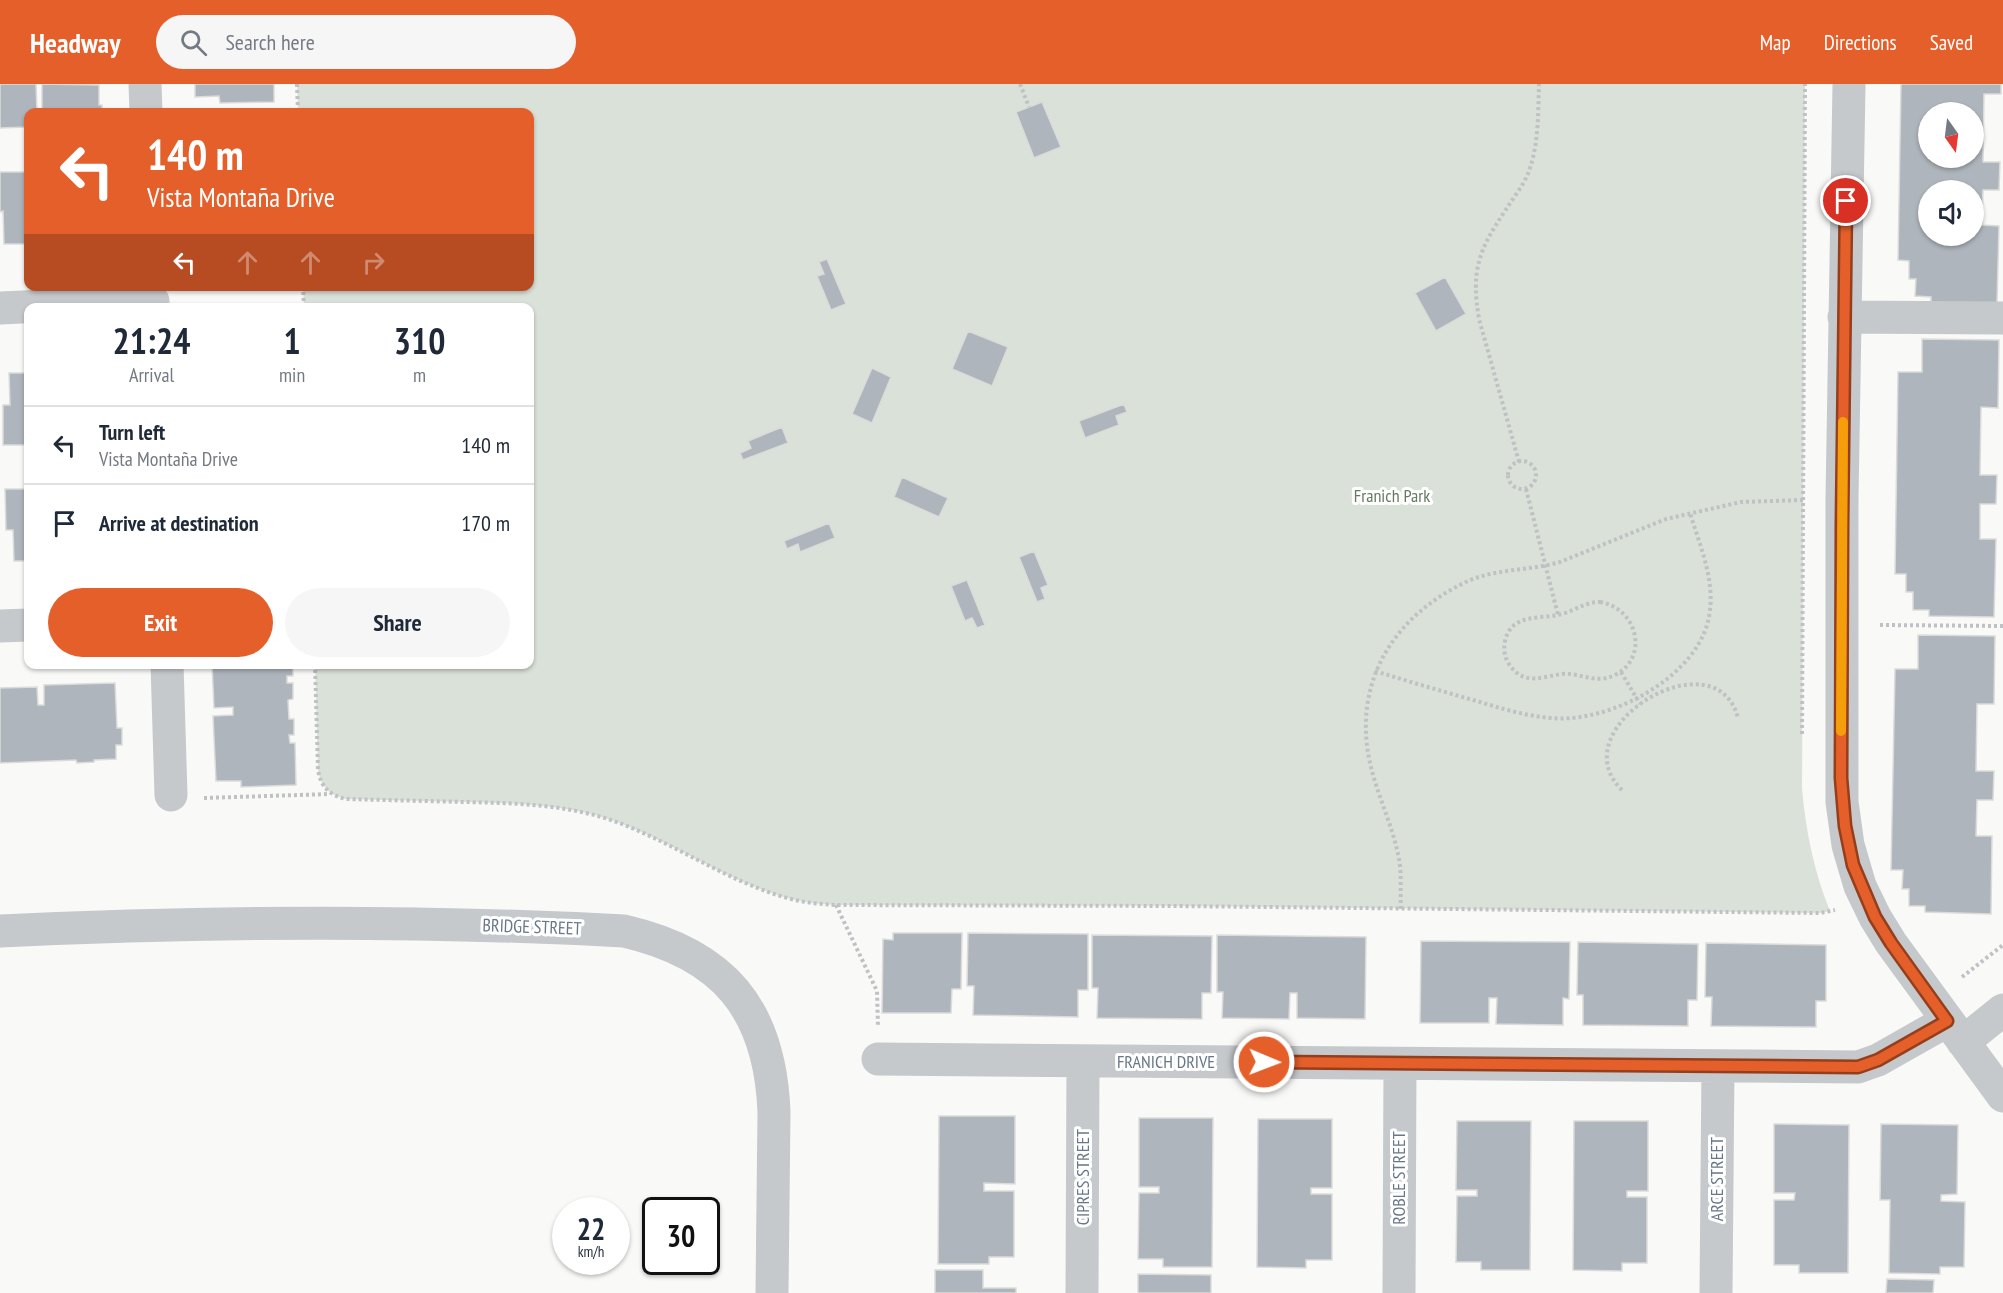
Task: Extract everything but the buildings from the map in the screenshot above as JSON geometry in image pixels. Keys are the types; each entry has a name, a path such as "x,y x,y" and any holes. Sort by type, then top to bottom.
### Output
{"street":[{"path":"146,84 146,108"},
{"path":"1849,84 1844,317 1841,778 1845,826 1853,865 1875,917 1891,943 2003,1096"},
{"path":"76,303 153,298"},
{"path":"0,308 24,306"},
{"path":"1844,317 2003,318"},
{"path":"0,626 24,625"},
{"path":"167,669 171,795"},
{"name":"BRIDGE STREET","path":"0,931 135,924 242,922 428,924 624,932 653,938 678,948 701,960 734,988 747,1008 765,1049 773,1101 772,1293"},
{"name":"FRANICH DRIVE","path":"878,1059 1858,1067 1955,1031 2003,1010"},
{"name":"CIPRES STREET","path":"1082,1293 1083,1061"},
{"name":"ROBLE STREET","path":"1399,1293 1400,1064"},
{"name":"ARCE STREET","path":"1716,1293 1718,1066"}],"path":[{"path":"297,84 298,108"},
{"path":"1020,84 1029,107"},
{"path":"1519,462 1479,319 1475,297 1475,278 1479,258 1487,240 1528,173 1537,140 1539,84"},
{"path":"1802,734 1805,84"},
{"path":"1519,462 1530,464 1536,471 1536,481 1526,489 1515,487 1509,481 1510,468 1519,462"},
{"path":"1526,489 1558,615"},
{"path":"1401,909 1399,861 1370,763 1365,728 1366,710 1375,671 1408,621 1445,594 1467,582 1500,572 1546,566 1605,545 1666,519 1741,502 1804,500"},
{"path":"1375,671 1508,710 1553,719 1603,712 1636,697 1666,678 1690,658 1704,635 1708,623 1710,586 1690,513"},
{"path":"1593,602 1607,603 1621,610 1630,621 1635,641 1632,660 1621,672 1598,680 1566,674 1537,680 1525,677 1512,669 1504,651 1506,637 1514,625 1528,618 1558,615 1593,602"},
{"path":"1880,625 2003,626"},
{"path":"315,669 318,770 322,784 330,794"},
{"path":"1621,672 1640,704"},
{"path":"1622,790 1607,771 1607,753 1614,733 1632,710 1640,704 1672,688 1703,685 1713,687 1728,696 1733,702 1738,718"},
{"path":"171,795 191,795 196,799 330,794 346,799 550,806 580,811 610,820 775,894 812,903 836,905 1820,913 1830,911"},
{"path":"836,905 877,991 878,1059"},
{"path":"1962,977 2003,945"}],"green space":[{"name":"Franich Park","path":"297,84 1805,84 1802,789 1811,852 1830,911 1820,913 836,905 797,900 767,892 631,828 608,819 572,810 518,804 346,799 335,795 324,786 318,770 315,669 534,669 534,303 304,303 303,291 534,291 534,108 298,108"}],"slow traffic":[{"path":"1841,731 1843,422"}],"route":[{"path":"1264,1062 1858,1067 1878,1060 1947,1021 1891,943 1860,886 1848,845 1842,802 1842,523 1846,201"}]}
